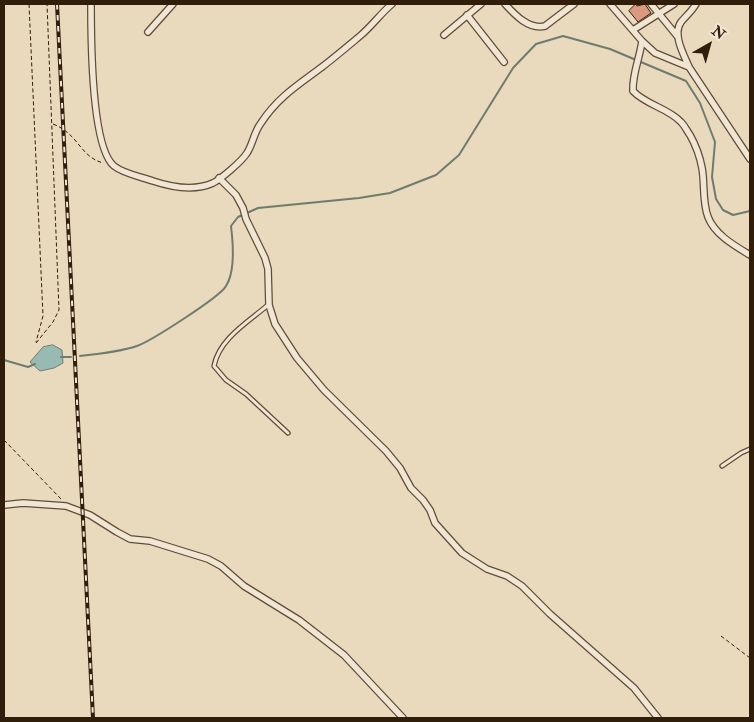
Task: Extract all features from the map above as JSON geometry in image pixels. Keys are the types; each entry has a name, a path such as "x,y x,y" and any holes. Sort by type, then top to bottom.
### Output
{"street":[{"path":"91,4 92,56 97,119 103,147 114,166 120,170 172,186 186,188 212,183 247,154 261,122 286,93 362,34 392,4"},
{"path":"148,32 173,4"},
{"path":"384,11 387,4"},
{"path":"444,35 467,15 473,6 481,4"},
{"path":"505,4 523,21 533,27 540,27 545,26 574,4"},
{"path":"610,4 655,53 689,68"},
{"path":"651,4 679,38"},
{"path":"633,30 674,4"},
{"path":"696,4 677,30 689,68 750,159"},
{"path":"467,15 504,62"},
{"path":"642,41 632,85 633,91 681,122 691,138 702,167 703,190 708,218 713,226 732,245 750,255"},
{"path":"219,178 230,188 244,208 246,219 264,258 268,270 269,305 275,324 298,358 324,390 386,451 400,468 411,488 430,510 435,523 444,535 474,562 507,576 522,586 550,614 634,688 658,718"},
{"path":"4,505 23,503 66,506 90,515 130,539 150,542 194,554 221,566 244,586 299,620 344,655 403,718"}],"lane":[{"path":"269,305 228,339 220,349 214,366 226,380 246,394 288,432"},
{"path":"722,466 750,449"}],"path":[{"path":"29,4 43,316 36,343 53,322 59,310 47,4"},
{"path":"51,124 63,128 87,155 94,160 114,166"},
{"path":"4,440 57,494 66,506"},
{"path":"721,636 750,658"}],"water":[{"path":"53,345 62,350 63,363 54,368 40,371 30,362 43,347"}],"building":[{"path":"636,4 637,6 645,4 651,13 638,22 629,11"}],"waterway":[{"path":"80,356 137,346 156,336 221,292 226,286 231,273 233,248 231,226 238,217 258,208 390,193 436,175 459,155 513,68 536,44 563,36 610,49 686,81 700,103 715,142 712,177 716,199 723,210 733,215 750,211"},
{"path":"61,357 71,357"},
{"path":"4,360 28,367 35,364"}],"railway":[{"path":"57,4 93,718"}]}
